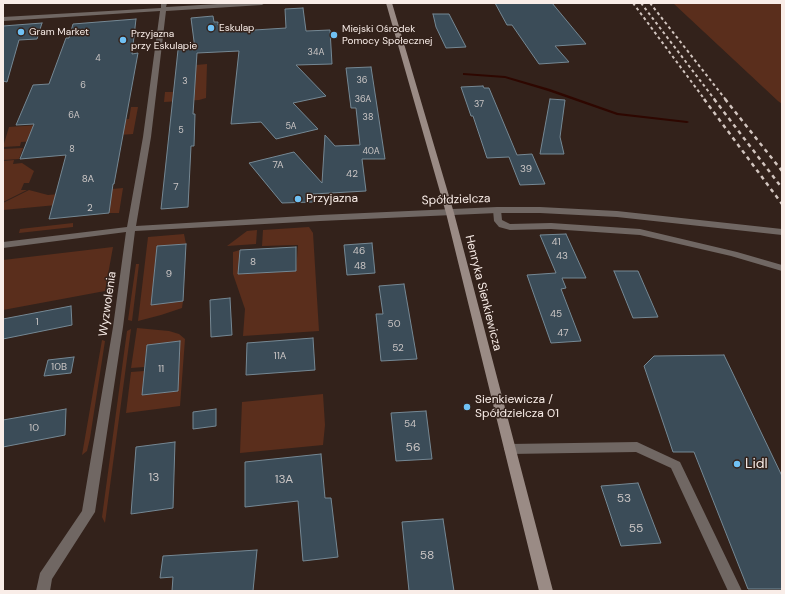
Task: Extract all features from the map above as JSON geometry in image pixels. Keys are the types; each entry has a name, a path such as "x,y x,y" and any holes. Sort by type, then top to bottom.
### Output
{"street":[{"path":"3,19 163,6 262,3"},
{"name":"Henryka Sienkiewicza","path":"389,3 450,212 546,591"},
{"name":"Wyzwolenia","path":"43,591 45,577 88,512 118,327 131,229 147,137 163,6"},
{"path":"497,210 498,221 502,225 510,228 557,226 640,232 734,254 782,268"},
{"name":"Spółdzielcza","path":"3,245 131,229 497,210 540,210 617,214 782,232"},
{"path":"510,449 637,447 676,466 735,591"}],"shaded area":[{"path":"673,3 782,3 782,104 778,101"},
{"path":"207,64 206,98 199,100 164,102 165,92 173,92 172,101 194,99 196,65"},
{"path":"131,107 138,107 133,134 21,142 20,146 3,147 9,127 129,119"},
{"path":"23,148 19,159 3,160 3,149"},
{"path":"14,160 13,164 22,163 34,171 29,183 24,183 21,190 27,190 3,202 3,161"},
{"path":"123,188 119,213 109,213 110,200 3,210 3,203 29,190 48,195"},
{"path":"73,223 73,227 19,233 20,229"},
{"path":"309,227 313,233 319,331 243,336 245,309 233,274 233,252 240,250 238,274 296,271 298,245 262,246 263,230"},
{"path":"257,230 256,244 227,246 247,231"},
{"path":"184,234 186,244 157,246 151,304 183,301 182,308 138,321 148,237"},
{"path":"113,247 105,291 3,310 3,260"},
{"path":"136,264 139,264 132,321 128,320"},
{"path":"137,328 169,331 179,334 185,339 180,406 126,413 131,372 144,371 142,395 178,391 180,341 147,345 144,367 131,368"},
{"path":"131,329 105,523 102,517 127,331"},
{"path":"102,340 105,341 90,438 87,451 82,455"},
{"path":"323,394 325,425 323,445 240,453 242,402"}],"building":[{"path":"495,3 552,3 586,44 555,46 569,62 539,64 512,25 507,25"},
{"path":"303,8 306,31 330,30 332,64 296,65 326,96 293,103 318,129 276,139 261,122 231,124 239,51 197,53 193,114 195,114 194,146 191,146 188,207 161,209 178,50 195,49 191,18 213,16 214,22 218,22 218,25 222,25 223,32 286,28 285,9"},
{"path":"433,14 449,14 466,47 446,48 436,27"},
{"path":"136,19 132,54 138,53 113,184 109,213 49,219 66,155 20,159 34,124 16,125 33,85 49,84 66,38 69,38 73,24"},
{"path":"42,23 37,39 19,40 7,82 3,81 3,26"},
{"path":"371,67 385,159 362,159 366,191 313,194 313,202 282,203 249,163 294,152 322,183 325,135 335,146 360,145 356,108 351,108 346,68"},
{"path":"483,86 484,88 489,88 517,155 532,154 545,184 520,185 509,157 487,158 473,116 471,116 461,87"},
{"path":"550,99 565,100 560,137 564,154 540,154"},
{"path":"566,234 586,278 562,278 566,288 561,289 581,341 551,343 527,275 556,273 540,235"},
{"path":"372,243 375,273 347,275 344,245"},
{"path":"186,244 183,301 151,305 157,246"},
{"path":"296,247 296,271 238,274 240,250"},
{"path":"614,271 638,271 658,317 633,318"},
{"path":"404,284 417,359 381,361 376,314 383,314 379,286"},
{"path":"230,298 232,335 211,337 210,300"},
{"path":"71,306 72,325 3,339 3,319"},
{"path":"313,338 315,370 246,375 247,343"},
{"path":"180,341 178,391 142,395 147,345"},
{"name":"Lidl","path":"724,355 782,476 782,589 748,589 694,452 673,452 644,366 654,356"},
{"path":"74,357 71,373 44,376 48,360"},
{"path":"66,409 65,435 3,447 3,420"},
{"path":"216,409 216,426 193,429 193,412"},
{"path":"426,411 432,459 396,461 391,413"},
{"path":"175,442 173,508 131,514 136,447"},
{"path":"321,454 325,498 331,498 338,557 303,561 298,501 245,507 245,462"},
{"path":"638,483 661,543 621,546 601,486"},
{"path":"443,519 454,591 409,591 402,522"},
{"path":"257,550 253,591 172,591 173,577 160,578 163,556"}],"waterway":[{"path":"464,74 505,77 549,90 617,114 687,122"}],"railway":[{"path":"633,3 705,100"},
{"path":"641,3 715,100"},
{"path":"650,3 726,100"},
{"path":"704,99 782,204"},
{"path":"714,99 782,188"},
{"path":"725,99 782,171"}],"place":[{"name":"Eskulap","path":"211,28"},
{"name":"Gram Market","path":"21,32"},
{"name":"Miejski Ośrodek Pomocy Społecznej","path":"334,35"},
{"name":"Przyjazna przy Eskulapie","path":"123,40"},
{"name":"Przyjazna","path":"298,199"},
{"name":"Sienkiewicza / Spółdzielcza 01","path":"467,407"},
{"name":"Lidl","path":"737,464"}]}
